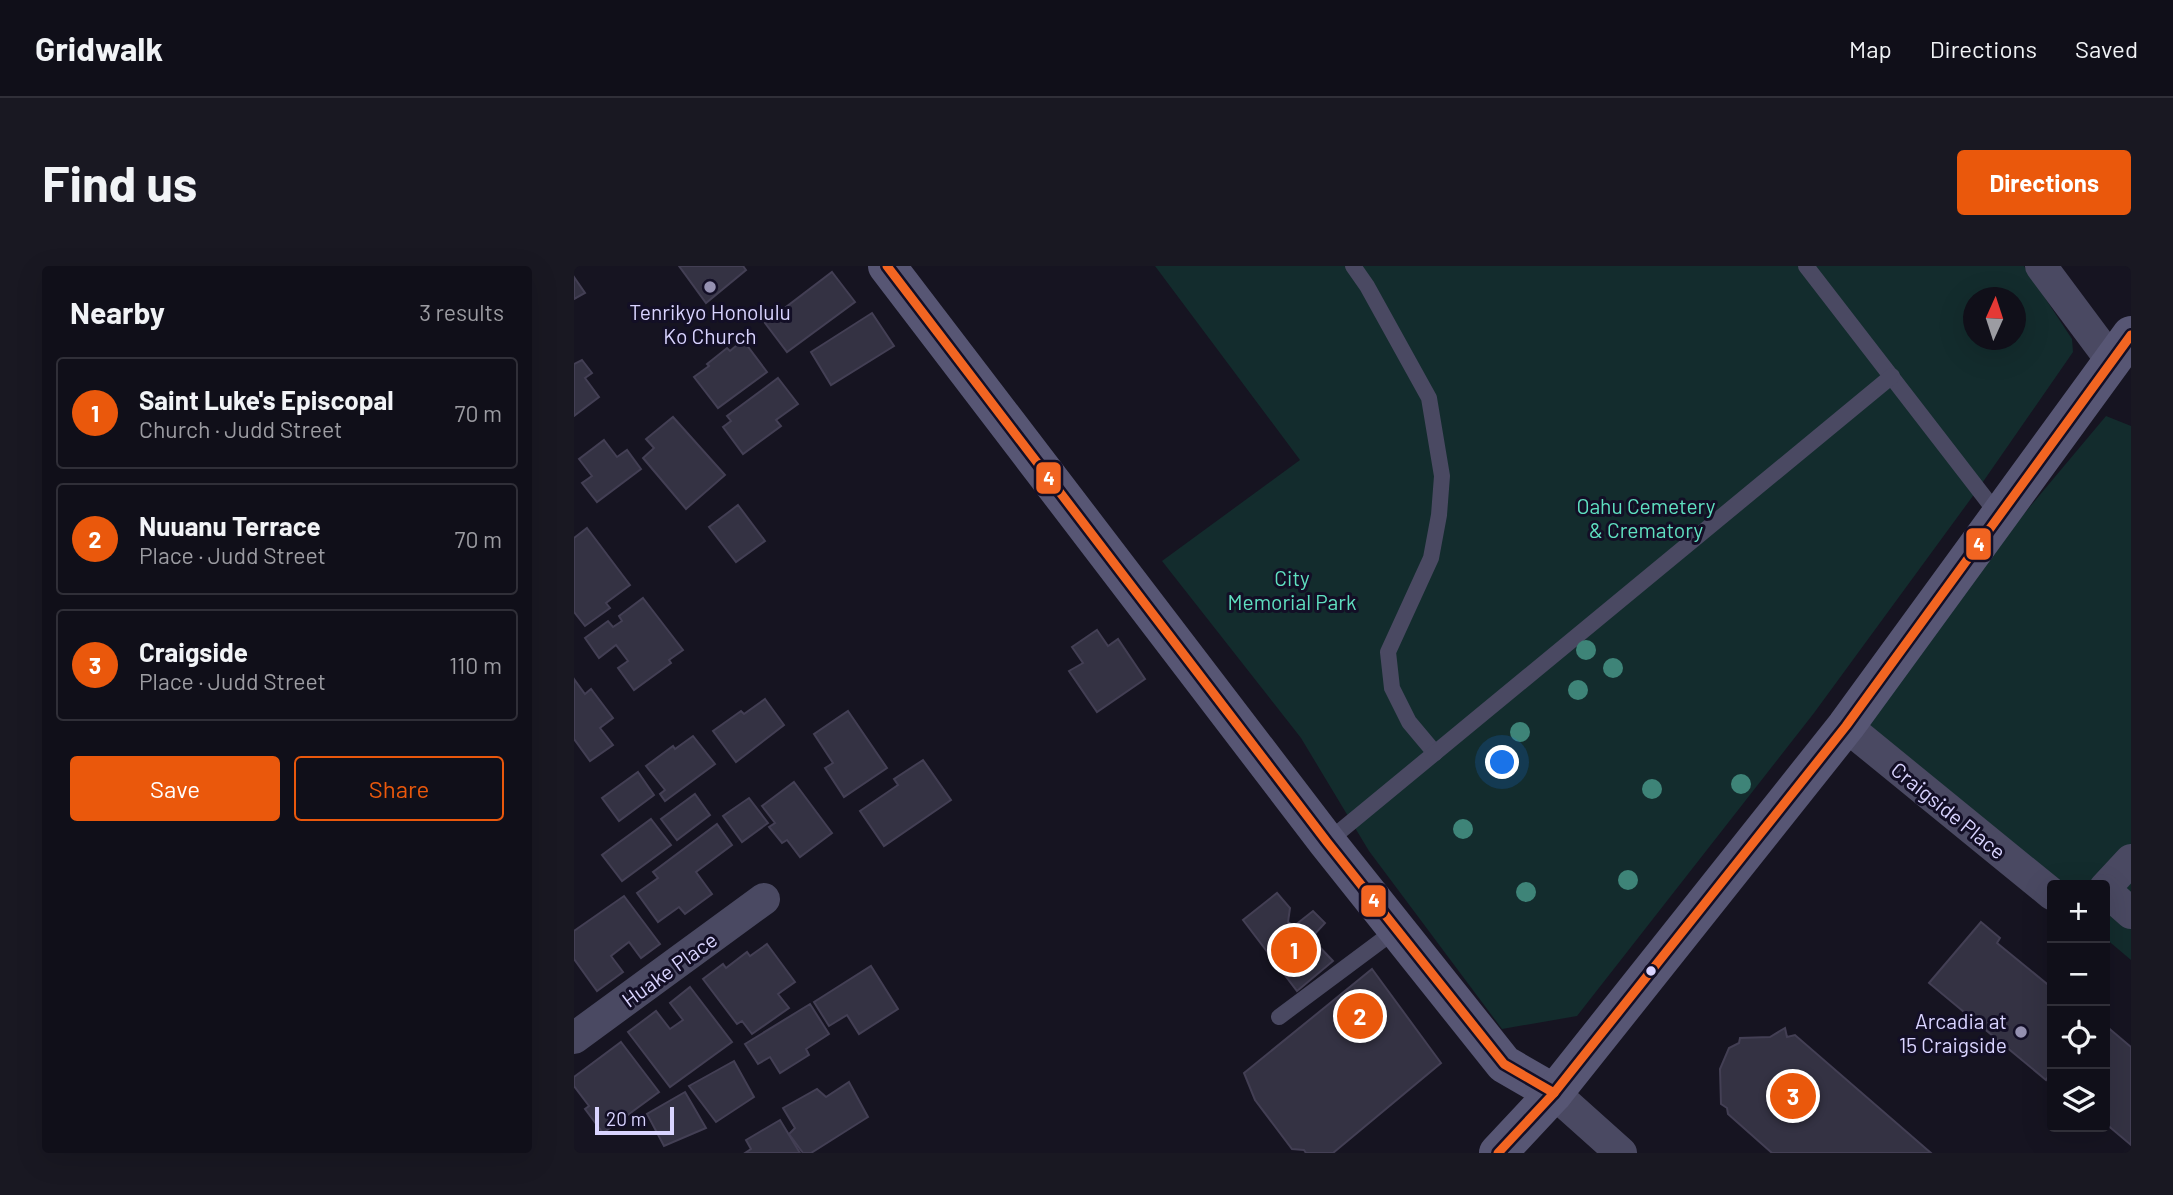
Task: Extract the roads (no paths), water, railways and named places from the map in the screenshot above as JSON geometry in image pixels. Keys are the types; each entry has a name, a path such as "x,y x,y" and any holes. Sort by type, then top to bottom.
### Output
{"street":[{"path":"887,266 1327,842 1504,1064 1554,1093 1621,1153"},
{"path":"1498,1153 1554,1093 1846,726 2121,347 2040,266"},
{"name":"Craigside Place","path":"1846,726 2047,890"},
{"path":"2110,883 2131,860"},
{"path":"2110,894 2131,913"},
{"name":"Huake Place","path":"574,1038 764,899"}],"lane":[{"path":"1353,266 1367,286 1429,398 1442,476 1439,515 1431,558 1388,652 1391,688 1409,722 1435,753"},
{"path":"1806,266 1999,516"},
{"path":"1327,842 1892,376"},
{"path":"1279,1017 1397,929"}],"place":[{"name":"Tenrikyo Honolulu Ko Church","path":"710,287"},
{"name":"Saint Luke's Episcopal","path":"1294,950"},
{"name":"Nuuanu Terrace","path":"1360,1016"},
{"name":"Arcadia at 15 Craigside","path":"2021,1032"},
{"name":"Craigside","path":"1793,1096"}],"park label":[{"name":"Oahu Cemetery & Crematory","path":"1646,517"},
{"name":"City Memorial Park","path":"1292,589"}]}
